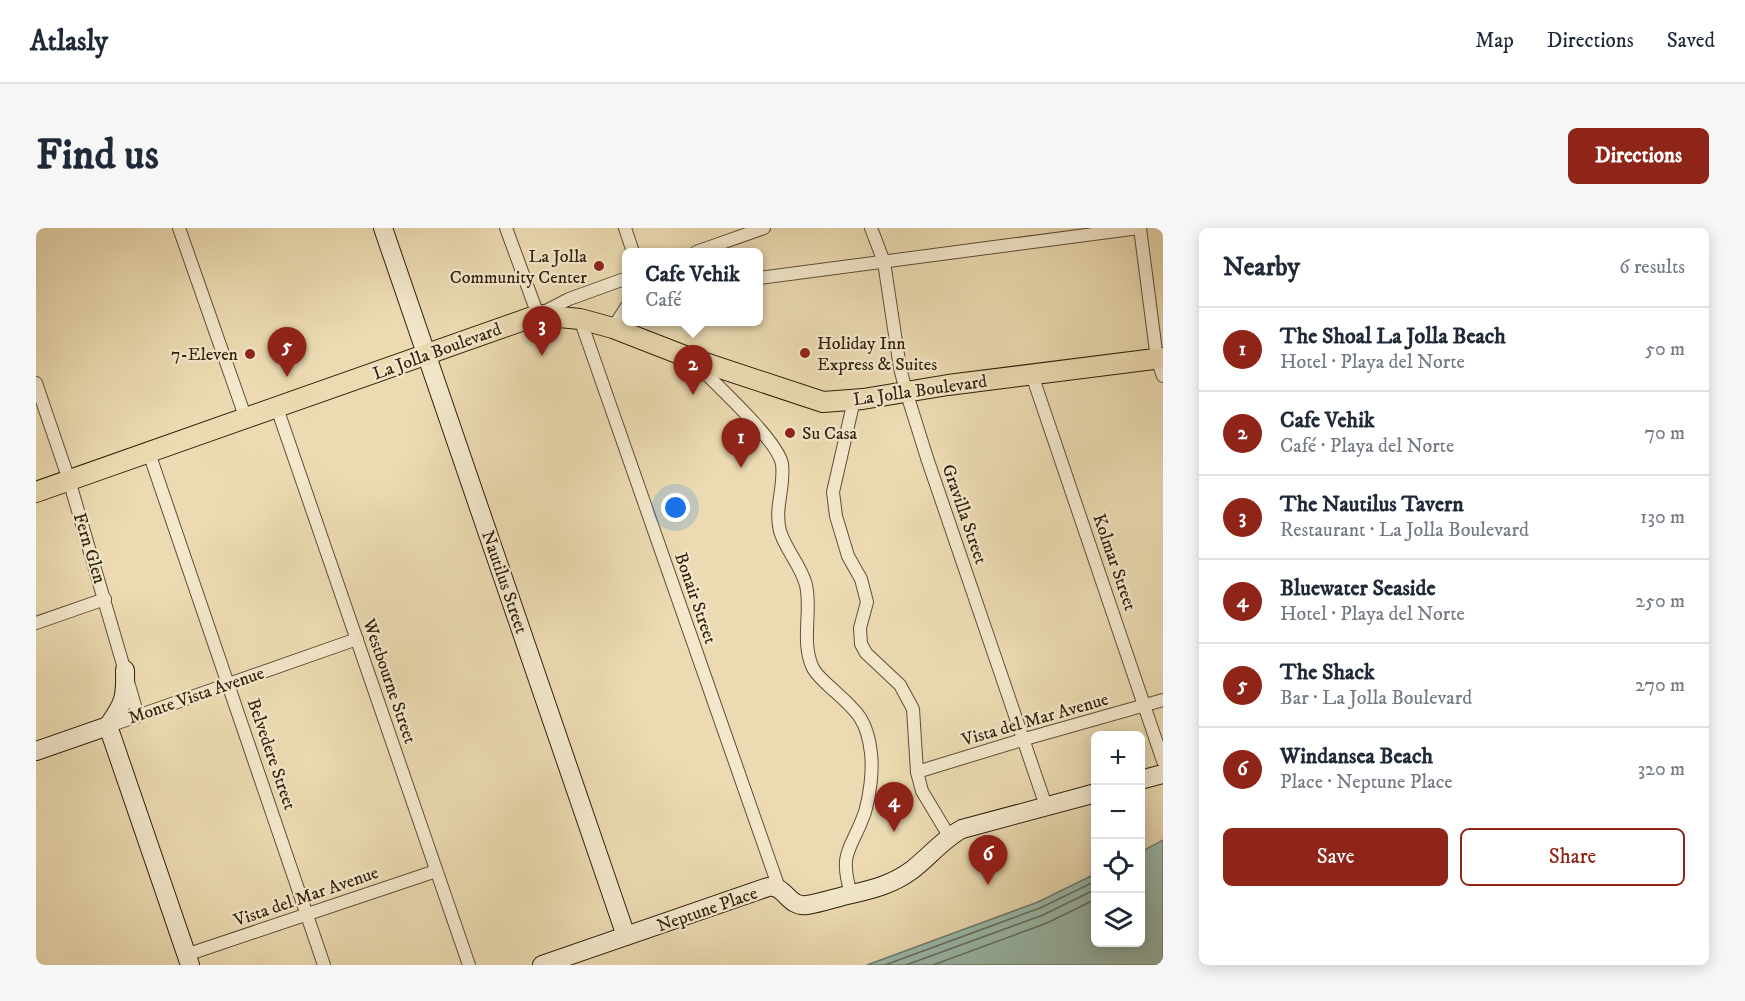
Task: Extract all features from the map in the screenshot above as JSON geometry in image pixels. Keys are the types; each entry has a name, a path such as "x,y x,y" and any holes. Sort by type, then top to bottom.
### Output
{"main road":[{"name":"La Jolla Boulevard","path":"36,492 538,315 580,319 613,328 690,358 823,402 854,400 1032,375 1161,364"}],"street":[{"path":"179,228 246,419"},
{"name":"Nautilus Street","path":"383,228 626,936"},
{"path":"506,228 538,315 569,299 622,280"},
{"path":"625,228 632,248"},
{"path":"706,248 750,230 764,228"},
{"name":"Gravilla Street","path":"871,228 884,262 900,368 906,391 1046,806"},
{"path":"763,277 1139,228 1161,364"},
{"path":"613,328 622,314"},
{"name":"Bonair Street","path":"580,319 779,888"},
{"path":"690,358 761,430 778,451 782,467 778,519 786,546 795,559 806,586 807,651 812,668 860,715 865,723 871,754 869,788 864,812 848,848 845,872 851,894"},
{"name":"Kolmar Street","path":"1032,375 1163,761"},
{"name":"Fern Glen","path":"36,383 69,480 138,716"},
{"path":"854,400 834,492 836,516 848,556 861,579 867,602 860,628 861,644 900,686 913,709 917,772 922,791 949,836"},
{"name":"Westbourne Street","path":"278,408 469,965"},
{"name":"Belvedere Street","path":"149,453 324,965"},
{"path":"36,623 105,599"},
{"name":"Monte Vista Avenue","path":"36,752 357,639"},
{"path":"125,670 122,706 108,726 188,960"},
{"name":"Vista del Mar Avenue","path":"917,772 1163,700"},
{"path":"1145,779 1163,774"},
{"name":"Neptune Place","path":"542,965 768,887 779,888 788,899 798,905 867,892 903,876 949,836 962,828 1091,794"},
{"name":"Vista del Mar Avenue","path":"188,960 307,914 436,871"}],"water":[{"path":"1163,840 1163,965 867,965 1038,902 1091,876 1091,947 1145,947 1145,850"}],"place":[{"name":"La Jolla Community Center","path":"599,266"},
{"name":"Holiday Inn Express & Suites","path":"805,353"},
{"name":"7-Eleven","path":"250,354"},
{"name":"The Nautilus Tavern","path":"542,356"},
{"name":"The Shack","path":"287,377"},
{"name":"Cafe Vehik","path":"693,395"},
{"name":"Su Casa","path":"790,433"},
{"name":"The Shoal La Jolla Beach","path":"741,468"},
{"name":"Bluewater Seaside","path":"894,832"},
{"name":"Windansea Beach","path":"988,885"}]}
